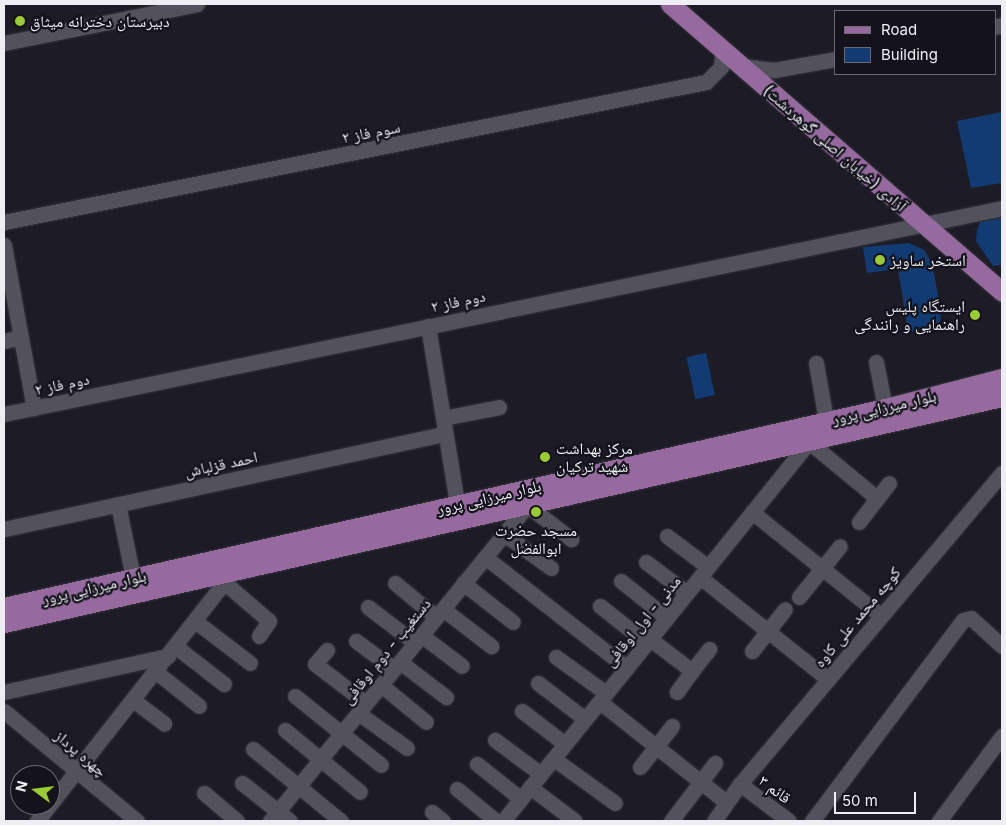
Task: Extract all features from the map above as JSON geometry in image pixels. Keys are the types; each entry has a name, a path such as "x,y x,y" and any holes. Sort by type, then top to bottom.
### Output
{"main road":[{"name":"آزادی (خیابان اصلی گوهردشت)","path":"670,4 920,223 1002,292"},
{"name":"بلوار میرزایی پرور","path":"4,607 885,408 1002,378"},
{"name":"بلوار میرزایی پرور","path":"4,623 229,576 528,504 1002,397"}],"street":[{"path":"4,43 197,4"},
{"name":"سوم فاز ۲","path":"4,222 706,82 720,67 722,50"},
{"path":"742,66 785,69 834,59"},
{"name":"دوم فاز ۲","path":"4,414 920,223 1002,208"},
{"path":"4,245 34,408"},
{"path":"428,326 457,504"},
{"path":"4,341 21,337"},
{"path":"876,362 885,408"},
{"path":"816,363 826,420"},
{"path":"443,418 500,407"},
{"name":"احمد قزلباش","path":"4,529 445,434"},
{"path":"809,442 877,498"},
{"name":"مدنی - اول اوقافی","path":"503,821 809,442"},
{"name":"کوچه محمد علی کاوه","path":"714,821 740,784 880,615 1002,473"},
{"path":"859,522 889,483"},
{"path":"118,504 133,578"},
{"path":"528,504 571,539"},
{"name":"دستغیب - دوم اوقافی","path":"274,816 528,504"},
{"path":"752,512 880,615"},
{"path":"504,534 550,568"},
{"path":"667,536 768,631 828,679"},
{"path":"799,597 840,546"},
{"path":"485,557 627,668"},
{"path":"646,562 687,593"},
{"path":"37,821 134,700 229,576 273,617 259,636"},
{"path":"621,581 667,618"},
{"path":"395,583 491,646"},
{"path":"463,584 513,622"},
{"path":"368,606 462,666"},
{"path":"600,606 692,671"},
{"path":"752,652 785,609"},
{"path":"812,821 963,620 971,618 1002,646"},
{"path":"195,621 250,663"},
{"path":"356,641 446,697"},
{"path":"676,692 709,649"},
{"path":"327,650 315,664 407,748"},
{"path":"4,692 172,651 224,684"},
{"path":"556,657 656,746 726,802"},
{"path":"155,672 199,706"},
{"path":"538,683 585,719"},
{"path":"381,685 426,722"},
{"path":"295,696 382,765"},
{"path":"134,700 164,723"},
{"name":"چهره پرداز","path":"4,711 137,821"},
{"path":"522,712 565,744"},
{"path":"640,767 672,726"},
{"path":"285,730 360,792"},
{"path":"939,821 1002,736"},
{"path":"495,740 541,774"},
{"path":"253,749 341,821"},
{"path":"554,759 614,803"},
{"path":"671,821 715,763"},
{"path":"477,764 575,821"},
{"path":"242,784 274,816 290,821"},
{"name":"قائم ۳","path":"740,784 789,821"},
{"path":"458,789 496,821"},
{"path":"204,794 237,821"}],"building":[{"path":"1002,112 1002,183 971,188 957,121"},
{"path":"1002,218 1002,265 993,266 976,241 977,230 980,222"},
{"path":"909,243 924,250 932,263 941,311 940,325 908,332 898,269 867,273 863,247"},
{"path":"706,353 715,395 695,399 686,357"}],"place":[{"name":"دبیرستان دخترانه میثاق","path":"20,21"},
{"name":"استخر ساویز","path":"880,260"},
{"name":"ایستگاه پلیس راهنمایی و رانندگی","path":"975,315"},
{"name":"مرکز بهداشت شهید ترکیان","path":"545,457"},
{"name":"مسجد حضرت ابوالفضل","path":"536,512"}]}
